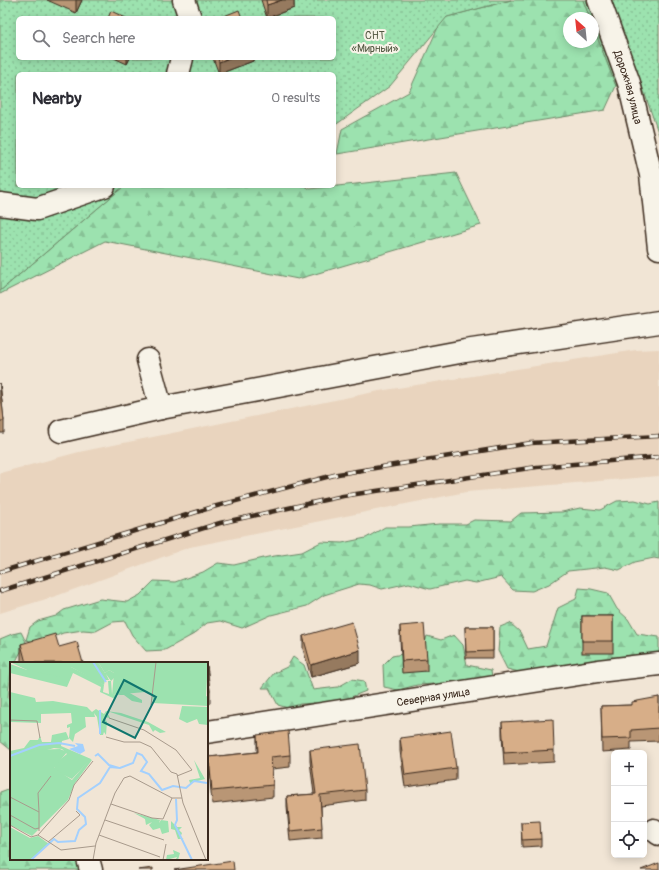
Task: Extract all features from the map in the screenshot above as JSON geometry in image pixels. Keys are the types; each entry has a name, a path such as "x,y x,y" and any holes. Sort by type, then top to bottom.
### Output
{"street":[{"path":"184,0 189,16"},
{"name":"Дорожная улица","path":"599,0 629,83 651,175 659,248"},
{"path":"178,72 182,60"},
{"path":"0,204 37,209 98,188"},
{"path":"61,432 161,408 465,351 659,322"},
{"path":"148,360 161,408"},
{"name":"Северная улица","path":"208,732 598,671 659,664"},
{"path":"88,860 91,870"}],"shaded area":[{"path":"659,349 659,476 466,492 190,547 56,596 0,613 0,473 79,452 379,391 636,350"}],"green space":[{"name":"СНТ «Мирный»","path":"0,0 511,0 447,17 390,86 336,125 336,72 16,72 16,188 122,188 0,291"},
{"path":"511,0 583,0 588,12 563,12 563,48 599,48 599,42 616,86 605,110 337,154 342,129 409,92 439,25 447,17"},
{"path":"583,0 659,0 659,135 640,80 616,86 599,42 599,12 588,12"},
{"path":"456,173 481,225 298,279 105,241 0,294 0,291 122,188 310,189 336,188 336,186"},
{"path":"635,500 650,504 659,502 659,559 654,558 635,562 619,570 605,567 568,571 549,584 532,591 513,590 501,577 476,583 465,581 430,589 409,583 382,589 370,585 359,584 324,595 307,606 271,615 242,628 220,621 207,623 194,634 165,650 146,651 132,635 125,621 113,622 96,631 83,630 63,633 40,643 26,640 30,627 38,621 56,616 64,610 100,599 127,602 140,595 154,581 175,582 203,572 218,563 234,565 268,557 302,552 321,542 342,543 366,538 385,527 466,524 474,520 511,521 521,513 562,512 580,508 600,510 617,501"},
{"path":"579,588 608,593 617,609 628,619 637,634 659,637 659,662 531,675 507,669 498,651 500,627 510,623 520,632 528,649 546,646 558,608 576,599"},
{"path":"21,632 26,642 16,662 10,662 8,698 10,700 10,749 0,741 0,639"},
{"path":"454,635 463,645 467,665 491,670 492,677 451,689 434,684 417,685 398,690 384,687 383,665 392,656 413,652 424,646 427,636 441,640"},
{"path":"293,657 304,665 313,690 338,687 352,679 364,681 366,691 331,705 314,703 300,704 288,708 278,705 269,688 262,688 274,673 287,667"},
{"path":"10,788 10,860 79,860 82,870 0,870 0,792"}],"building":[{"path":"266,0 282,0 267,5"},
{"path":"239,10 241,16 224,16"},
{"path":"111,11 122,16 109,16"},
{"path":"0,383 4,421 0,421"},
{"path":"582,616 613,616 613,641 582,641"},
{"path":"352,622 360,650 311,665 303,636"},
{"path":"424,624 427,659 402,661 400,626"},
{"path":"465,627 493,627 493,651 466,652"},
{"path":"55,634 59,647 77,642 83,662 26,662 21,644"},
{"path":"208,674 210,691 208,691"},
{"path":"659,697 659,728 631,730 631,738 602,739 601,706 632,705 632,702"},
{"path":"553,719 554,750 504,753 502,722"},
{"path":"288,731 290,755 271,757 273,785 212,791 209,757 258,752 257,735"},
{"path":"451,731 456,768 405,775 400,738"},
{"path":"360,744 365,790 320,795 322,828 290,831 287,796 316,794 310,750"},
{"path":"540,821 541,839 522,840 521,822"},
{"path":"233,861 234,870 174,870"},
{"path":"659,863 659,870 641,870"},
{"path":"153,868 153,870 138,870"}],"railway":[{"path":"0,572 213,507 338,474 531,443 659,436"},
{"path":"0,591 220,523 343,496 537,467 659,457"}]}
